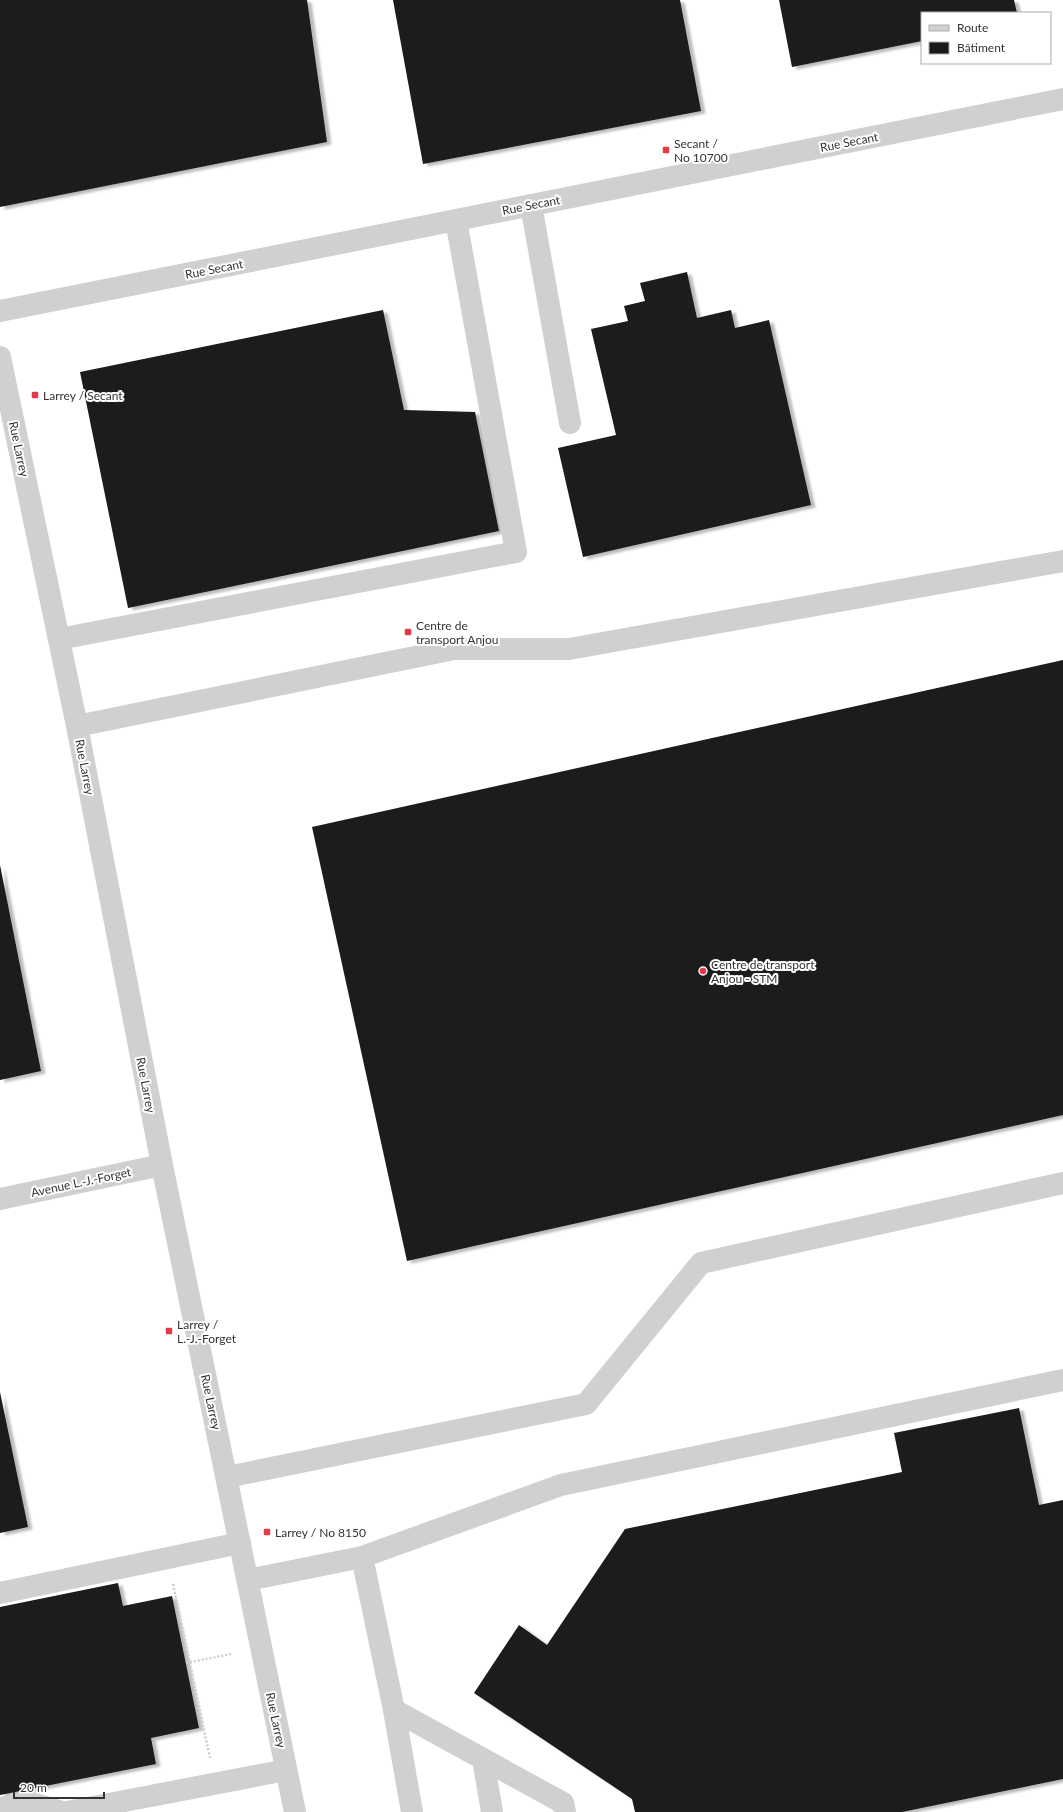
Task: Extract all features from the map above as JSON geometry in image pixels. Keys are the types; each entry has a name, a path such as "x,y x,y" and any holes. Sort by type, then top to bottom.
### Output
{"street":[{"name":"Rue Secant","path":"0,311 1063,99"},
{"path":"531,205 570,423"},
{"path":"59,640 516,552 456,220"},
{"name":"Rue Larrey","path":"0,357 77,726 162,1165 295,1812"},
{"path":"77,726 454,649 569,649 1063,561"},
{"name":"Avenue L.-J.-Forget","path":"0,1199 162,1165"},
{"path":"227,1477 586,1404 700,1263 1063,1183"},
{"path":"248,1580 362,1557 561,1485 1063,1380"},
{"path":"0,1593 240,1543"},
{"path":"362,1557 394,1710 412,1812"},
{"path":"394,1710 563,1803 565,1812"},
{"path":"483,1759 492,1812"},
{"path":"67,1812 286,1770"},
{"path":"0,1808 29,1802 62,1812"}],"path":[{"path":"173,1583 188,1663 204,1730"},
{"path":"188,1663 231,1654"}],"building":[{"path":"0,0 307,0 327,142 0,207"},
{"path":"393,0 680,0 701,111 423,164"},
{"path":"779,0 1014,0 1017,12 921,12 921,41 792,67"},
{"path":"687,272 697,318 731,310 735,328 769,320 811,505 583,557 558,448 616,435 591,329 628,321 624,306 645,301 640,283"},
{"path":"383,310 404,410 475,412 499,531 128,608 80,372"},
{"name":"Centre de transport Anjou - STM","path":"1063,660 1063,1115 407,1261 312,827"},
{"path":"0,865 41,1071 0,1080"},
{"path":"0,1392 28,1527 0,1533"},
{"path":"1019,1408 1039,1505 1063,1500 1063,1779 902,1812 635,1812 632,1799 474,1693 519,1625 547,1645 625,1529 902,1472 894,1433"},
{"path":"118,1583 123,1606 172,1596 199,1728 151,1738 156,1764 0,1795 0,1607"}],"place":[{"name":"Secant / No 10700","path":"666,150"},
{"name":"Larrey / Secant","path":"35,395"},
{"name":"Centre de transport Anjou","path":"408,632"},
{"name":"Centre de transport Anjou - STM","path":"703,971"},
{"name":"Larrey / L.-J.-Forget","path":"169,1331"},
{"name":"Larrey / No 8150","path":"267,1532"}]}
